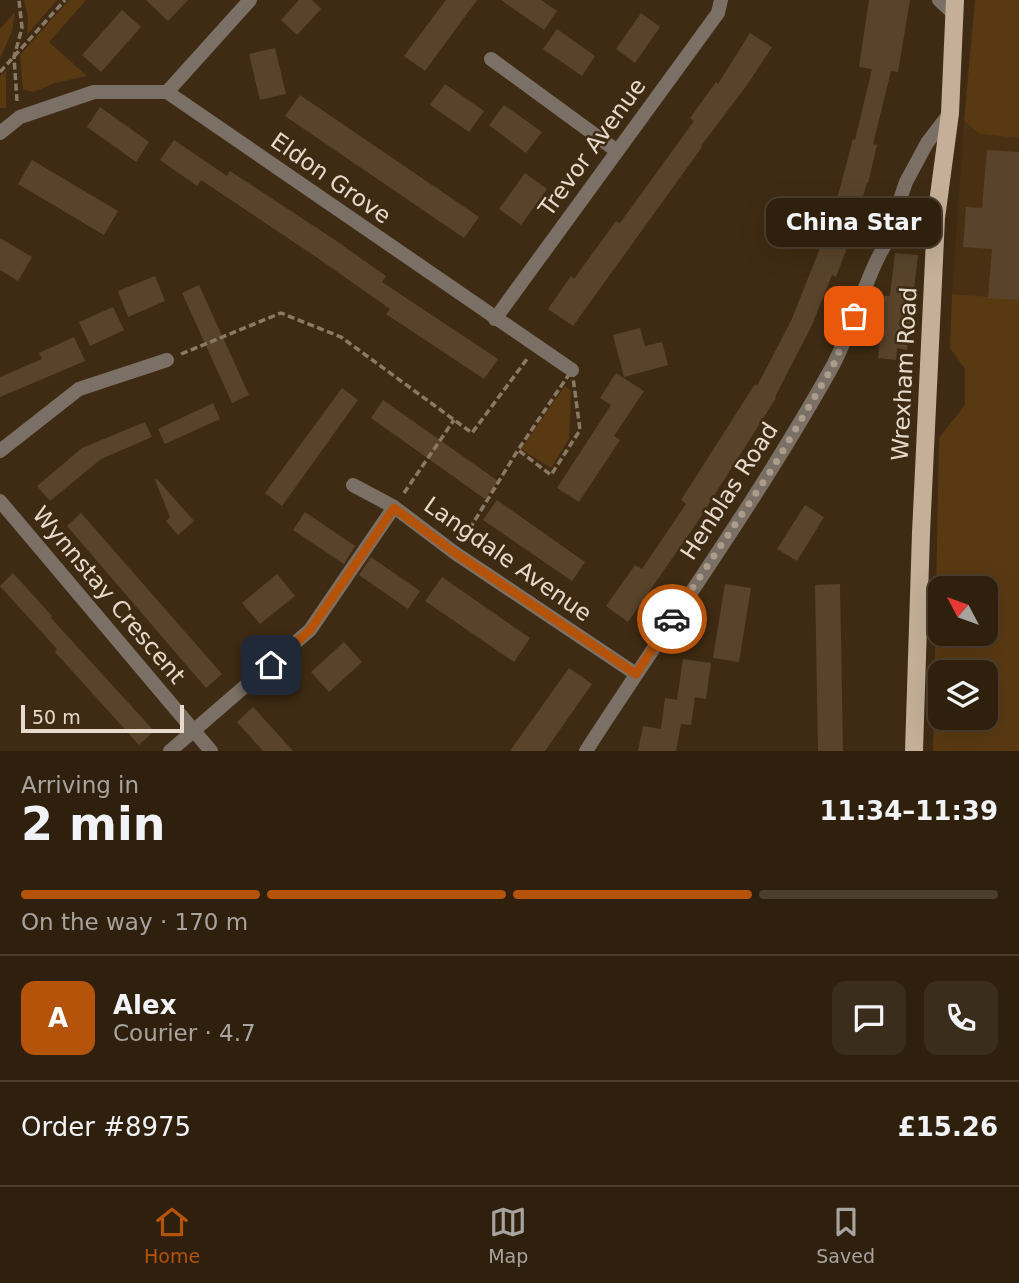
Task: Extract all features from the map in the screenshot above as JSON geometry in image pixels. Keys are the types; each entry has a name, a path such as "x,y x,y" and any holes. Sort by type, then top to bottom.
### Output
{"main road":[{"name":"Wrexham Road","path":"914,751 920,533 936,218 950,113 954,7"}],"street":[{"path":"0,133 20,117 94,92 167,92 250,0"},
{"name":"Trevor Avenue","path":"495,319 718,13 721,0"},
{"path":"939,0 954,7"},
{"path":"491,59 617,151"},
{"name":"Eldon Grove","path":"167,92 572,370"},
{"name":"Henblas Road","path":"586,751 772,469 820,389 833,366 886,242 906,182 927,143 950,113"},
{"name":"Henblas Road","path":"886,242 905,217 936,218"},
{"path":"0,451 79,389 167,360"},
{"name":"Langdale Avenue","path":"353,485 394,508 455,553 636,674"},
{"name":"Wynnstay Crescent","path":"0,501 211,751"},
{"path":"170,751 310,630 394,508"}],"path":[{"path":"19,0 22,28 14,57 20,117"},
{"path":"0,72 65,0"},
{"path":"167,360 281,313 341,337 472,433 536,346"},
{"path":"518,450 551,475 580,430 572,370"},
{"path":"455,553 518,450 572,370"},
{"path":"394,508 454,420"}],"shaded area":[{"path":"24,0 57,0 27,35 28,17"},
{"path":"69,0 86,0 49,42 87,76 55,83 33,92 23,89 20,55"},
{"path":"975,0 1019,0 1019,138 980,134 964,121"},
{"path":"15,12 12,31 0,59 0,29"},
{"path":"6,71 6,108 0,108 0,76"},
{"path":"964,121 980,134 1019,138 1019,299 952,294"},
{"path":"952,294 1019,299 1019,751 933,751 933,730 998,730 998,660 935,660 935,646 998,646 998,576 936,576 939,438 965,405 965,369 950,348"},
{"path":"565,386 571,391 569,439 551,468 521,449"}],"building":[{"path":"146,0 188,0 168,21"},
{"path":"299,0 312,0 321,9 297,35 281,20"},
{"path":"446,0 477,0 425,71 404,56"},
{"path":"501,0 541,0 557,11 544,30"},
{"path":"869,0 910,0 898,72 891,71 873,144 877,145 868,183 836,277 832,275 812,325 776,398 696,524 628,622 606,606 635,565 642,569 686,504 681,500 755,384 757,386 791,321 832,218 872,69 859,67"},
{"path":"122,10 141,27 101,72 82,55"},
{"path":"641,13 660,27 635,63 616,49"},
{"path":"557,29 595,56 582,76 543,49"},
{"path":"750,33 772,47 573,326 548,309 571,276 574,279 616,221 620,223 694,121 690,118 716,82 718,84"},
{"path":"275,48 286,94 260,100 249,54"},
{"path":"445,84 484,111 469,132 430,105"},
{"path":"300,95 479,217 464,238 285,116"},
{"path":"504,105 542,132 526,153 489,125"},
{"path":"100,107 149,142 136,162 87,127"},
{"path":"174,140 227,176 230,171 335,240 386,276 382,282 498,359 484,379 386,314 390,309 319,259 201,180 197,186 160,160"},
{"path":"987,150 1019,152 1019,300 988,298 992,249 963,247 966,207 982,208"},
{"path":"32,160 118,211 104,235 18,184"},
{"path":"525,173 547,189 521,225 499,209"},
{"path":"0,238 32,257 18,281 0,270"},
{"path":"895,253 918,255 907,350 897,348 896,360 878,358 880,339 873,339 876,316 880,316 883,296 890,296"},
{"path":"155,276 165,301 128,317 118,291"},
{"path":"199,285 249,395 232,403 182,293"},
{"path":"113,307 124,330 90,346 79,322"},
{"path":"640,328 645,346 662,342 668,365 624,377 613,335"},
{"path":"74,337 85,361 0,397 0,377 42,359 39,353"},
{"path":"616,373 644,391 614,436 620,440 579,502 557,488 611,405 600,398"},
{"path":"342,388 358,400 282,506 265,493"},
{"path":"383,400 498,481 485,499 371,418"},
{"path":"213,403 220,419 165,444 158,429"},
{"path":"145,422 152,437 101,459 50,501 37,486 82,448"},
{"path":"157,479 194,521 178,535 166,521 170,517 155,480"},
{"path":"497,500 585,562 572,581 483,520"},
{"path":"805,505 824,517 797,561 777,549"},
{"path":"305,512 355,546 344,564 293,530"},
{"path":"81,513 222,674 206,688 67,526"},
{"path":"371,557 420,591 408,609 359,575"},
{"path":"13,573 154,731 139,745 0,586"},
{"path":"277,574 295,596 260,624 242,603"},
{"path":"442,577 530,638 514,662 425,601"},
{"path":"725,584 751,588 739,662 713,658"},
{"path":"840,584 843,751 818,751 815,585"},
{"path":"344,642 362,662 329,692 311,672"},
{"path":"683,659 711,663 706,699 695,697 691,725 681,724 676,751 638,751 643,726 661,729 665,698 677,700"},
{"path":"569,668 592,684 545,751 510,751"},
{"path":"253,707 293,751 263,751 237,722"}],"way so far":[{"path":"672,619 772,469 833,366 854,316"}],"place":[{"name":"China Star","path":"854,316"}],"route":[{"path":"271,665 310,630 394,508 455,553 636,674 672,619"}]}
